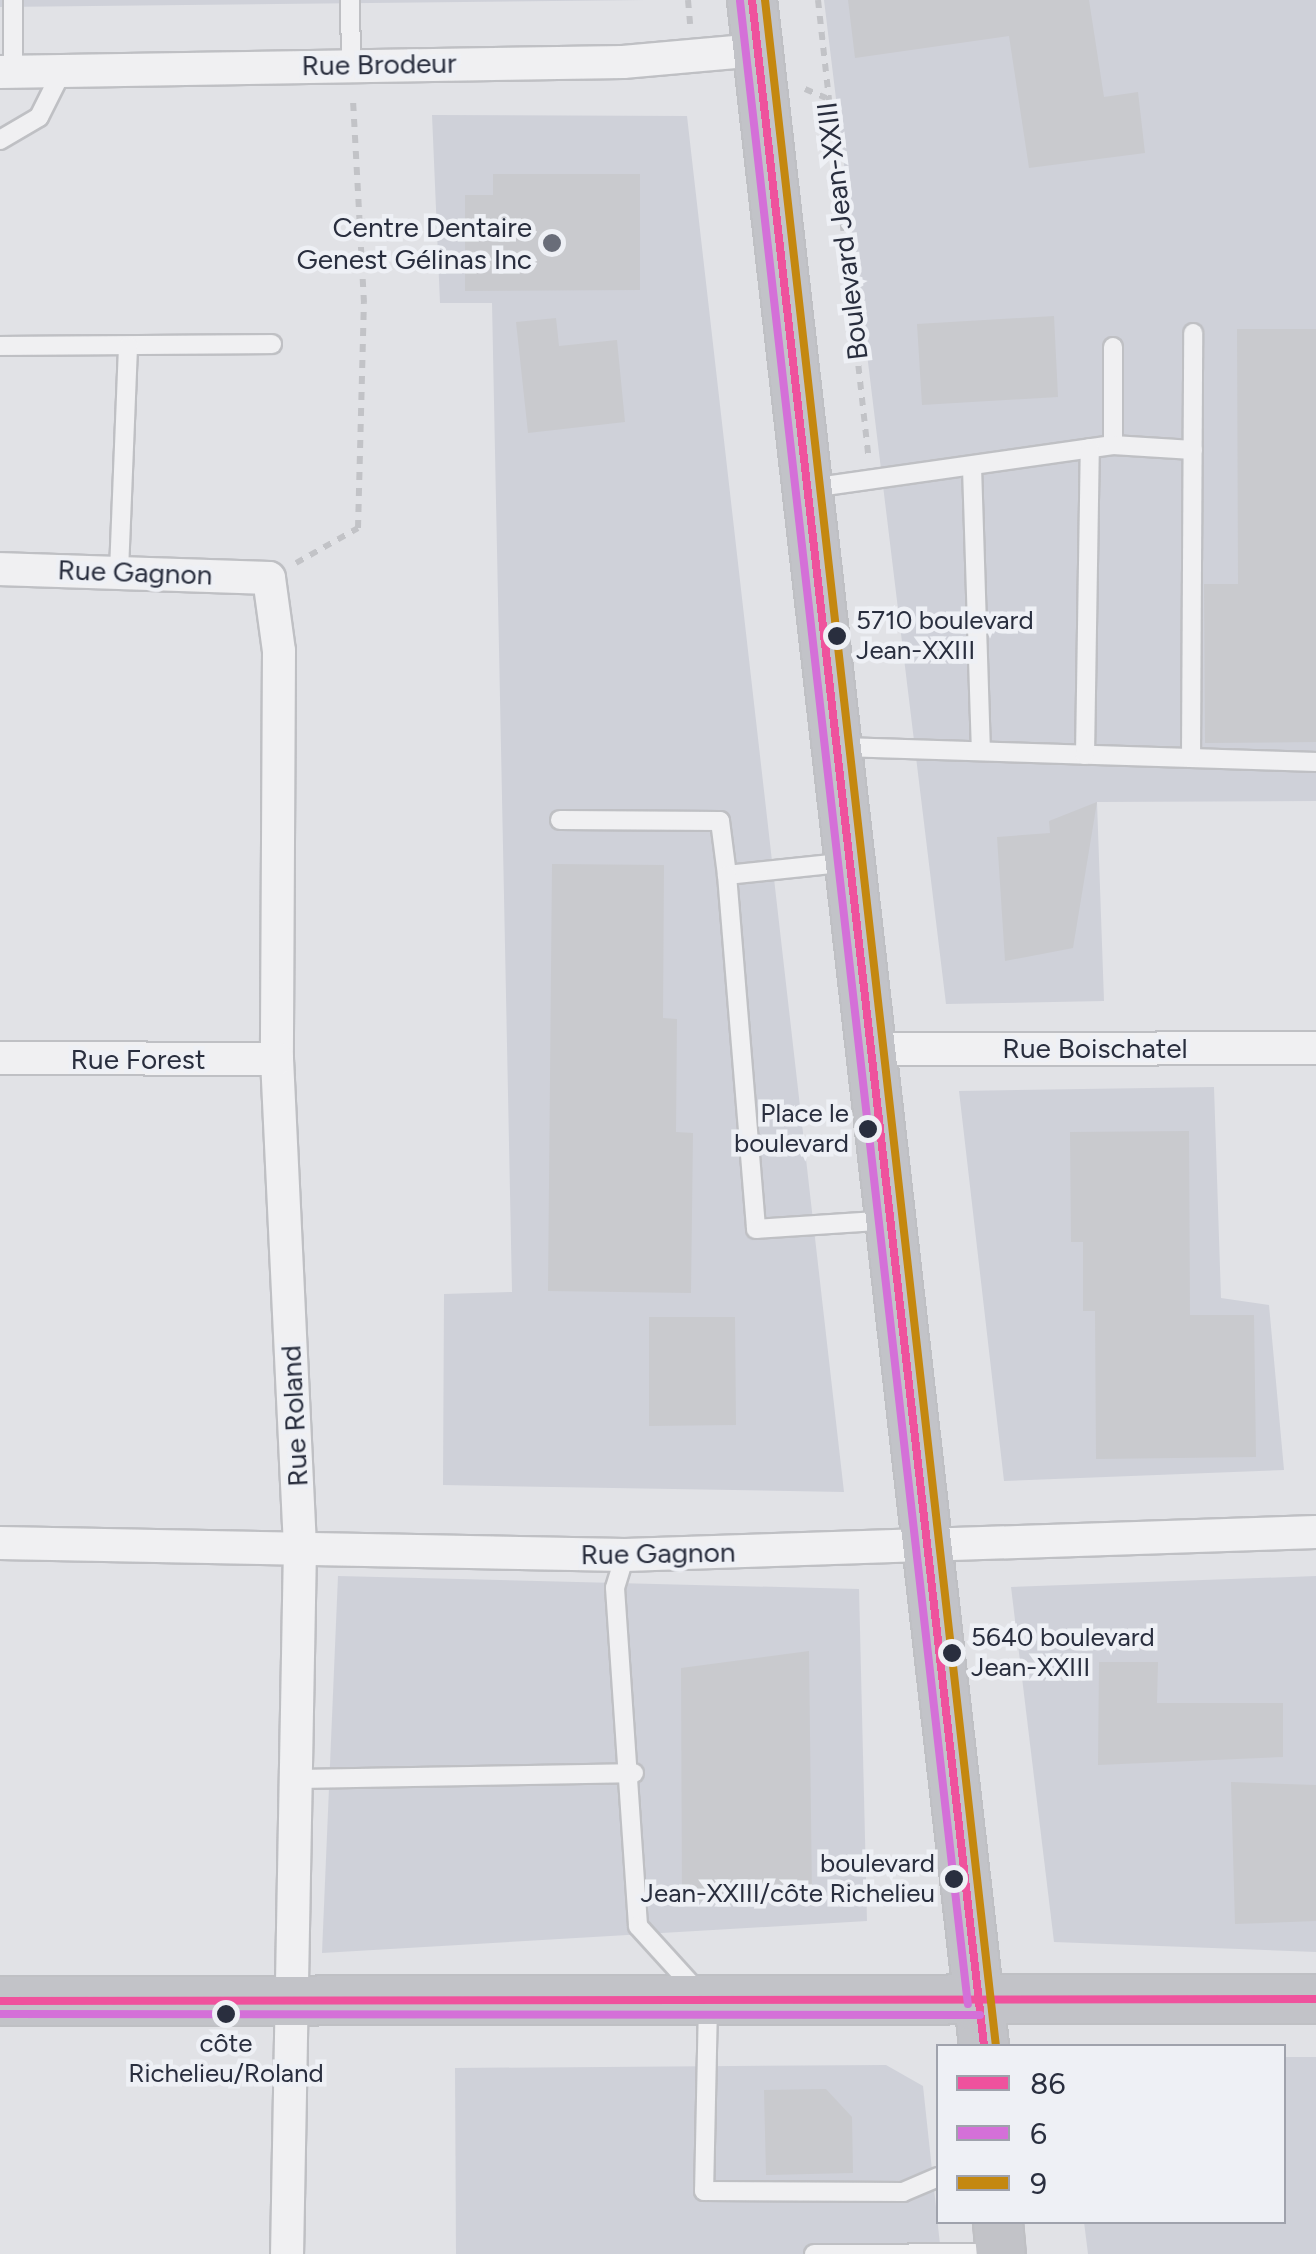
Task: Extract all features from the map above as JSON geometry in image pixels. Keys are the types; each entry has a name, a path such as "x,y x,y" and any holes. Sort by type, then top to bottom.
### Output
{"street":[{"path":"752,0 808,488 843,747 926,1547 982,2025"},
{"name":"Rue Brodeur","path":"7,72 622,62 757,50"},
{"name":"Rue Gagnon","path":"0,569 269,578"},
{"name":"Rue Roland","path":"269,578 279,651 277,1059 300,1547 287,2254"},
{"name":"Rue Boischatel","path":"874,1049 1316,1048"},
{"name":"Rue Forest","path":"0,1058 277,1059"},
{"name":"Rue Gagnon","path":"0,1543 625,1556 1316,1532"},
{"path":"0,2001 708,2003 982,2025 1316,1999"},
{"path":"998,2224 1001,2254"}],"lane":[{"path":"7,72 13,0"},
{"path":"350,0 350,64"},
{"path":"0,140 39,117 62,71"},
{"path":"1191,758 1193,332"},
{"path":"0,346 272,344"},
{"path":"118,571 128,346"},
{"path":"1113,346 1113,445"},
{"path":"808,488 1113,445 1192,450"},
{"path":"1085,755 1090,448"},
{"path":"972,467 980,751"},
{"path":"843,747 1316,762"},
{"path":"560,820 720,822 756,1229 892,1220"},
{"path":"727,874 855,861"},
{"path":"625,1556 616,1588 634,1774 638,1926 708,2003 704,2190 903,2192 936,2178"},
{"path":"293,1779 634,1774"},
{"path":"814,2254 1001,2254"}],"path":[{"name":"Boulevard Jean-XXIII","path":"818,0 869,461"},
{"path":"269,578 358,528 364,303 350,64"}],"shaded area":[{"path":"0,0 645,0 0,7"},
{"path":"824,0 1316,0 1316,801 1097,802 1104,1001 946,1004"},
{"path":"432,115 687,116 844,1492 443,1485 444,1294 512,1292 492,303 440,303"},
{"path":"1214,1087 1221,1298 1269,1305 1284,1470 1004,1481 959,1091"},
{"path":"338,1576 859,1589 867,1921 322,1953"},
{"path":"1316,1576 1316,1952 1054,1942 1011,1587"},
{"path":"1286,2057 1316,2057 1316,2254 1088,2254 1084,2224 1286,2224"},
{"path":"886,2065 923,2086 941,2254 456,2254 455,2068"}],"building":[{"path":"848,0 1089,0 1104,97 1138,92 1145,153 1029,168 1009,36 855,58"},
{"name":"Centre Dentaire Genest Gélinas Inc","path":"493,174 640,174 640,290 465,291 465,195 493,195"},
{"path":"1054,316 1058,397 922,405 917,324"},
{"path":"556,318 559,346 617,340 625,422 528,433 516,322"},
{"path":"1237,329 1316,329 1316,742 1205,743 1204,584 1238,584"},
{"path":"1097,802 1073,948 1005,961 997,837 1050,833 1049,821"},
{"path":"552,864 664,865 663,1018 677,1019 676,1132 693,1133 691,1293 548,1291"},
{"path":"1189,1131 1190,1315 1254,1315 1256,1457 1096,1459 1095,1311 1083,1311 1083,1242 1071,1242 1070,1132"},
{"path":"649,1317 735,1317 736,1425 649,1426"},
{"path":"809,1651 812,1898 682,1902 681,1668"},
{"path":"1099,1662 1158,1662 1157,1703 1283,1703 1283,1757 1098,1765"},
{"path":"1231,1782 1316,1785 1316,1921 1235,1924"},
{"path":"826,2089 852,2117 853,2173 766,2175 764,2090"}],"transit line":[{"name":"86","path":"752,0 984,2044"},
{"name":"9","path":"765,0 996,2044"},
{"name":"6","path":"740,1 968,2004"},
{"name":"86","path":"0,2001 1316,1999"},
{"name":"6","path":"0,2014 980,2015"}],"place":[{"name":"Centre Dentaire Genest Gélinas Inc","path":"552,243"},
{"name":"5710 boulevard Jean-XXIII","path":"837,636"},
{"name":"Place le boulevard","path":"868,1129"},
{"name":"5640 boulevard Jean-XXIII","path":"952,1653"},
{"name":"boulevard Jean-XXIII/côte Richelieu","path":"954,1879"},
{"name":"côte Richelieu/Roland","path":"226,2014"}]}
